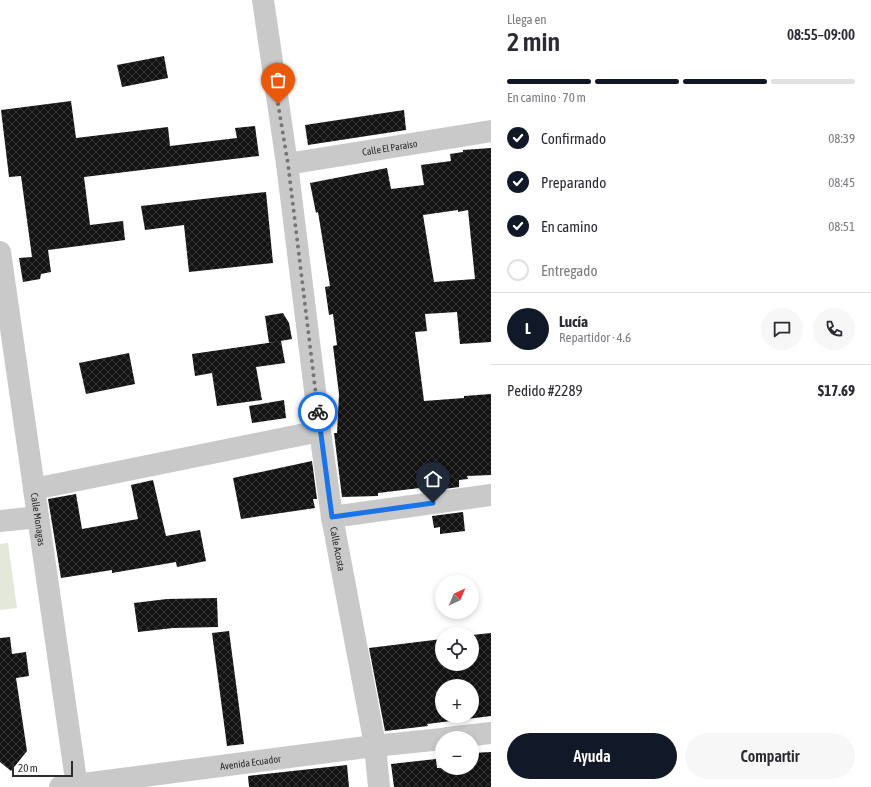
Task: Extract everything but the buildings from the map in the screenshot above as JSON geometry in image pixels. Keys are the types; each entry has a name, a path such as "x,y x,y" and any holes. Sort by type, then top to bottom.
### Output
{"street":[{"name":"Calle Acosta","path":"263,0 288,164 320,431 332,517 374,746 379,787"},
{"name":"Calle El Paraiso","path":"288,164 491,131"},
{"name":"Calle Monagas","path":"0,252 38,517 71,786"},
{"path":"34,489 320,431"},
{"path":"332,517 491,495"},
{"path":"0,521 38,517"},
{"path":"479,734 491,733"},
{"name":"Avenida Ecuador","path":"71,786 374,746 435,740"}],"shaded area":[{"path":"8,543 17,608 0,610 0,544"}],"way so far":[{"path":"278,104 288,164 318,412"}],"route":[{"path":"318,412 332,517 433,503"}]}
